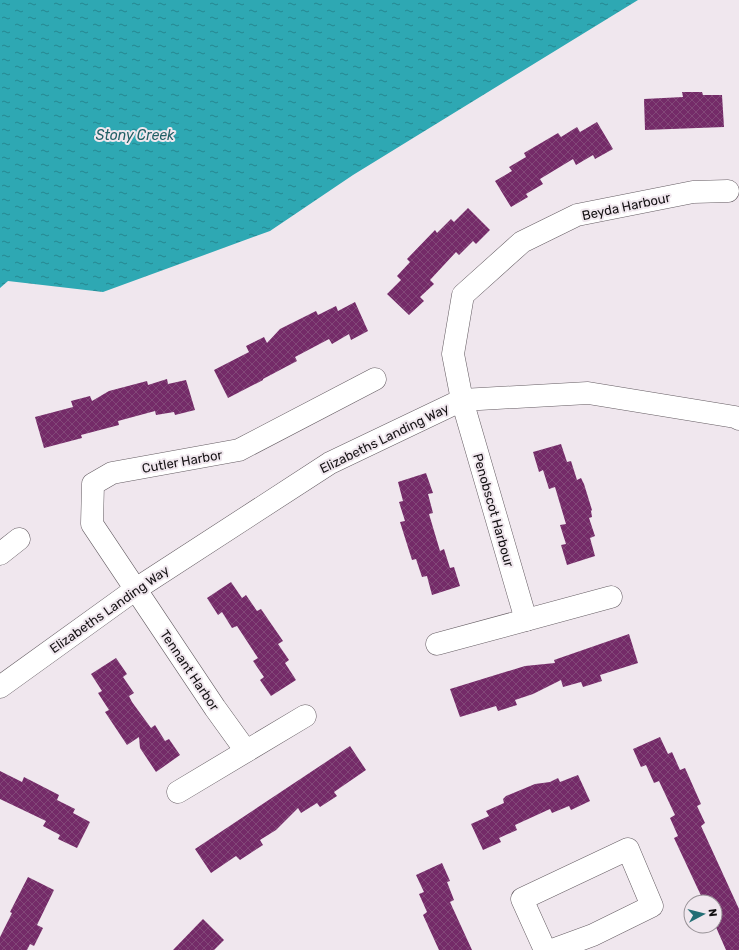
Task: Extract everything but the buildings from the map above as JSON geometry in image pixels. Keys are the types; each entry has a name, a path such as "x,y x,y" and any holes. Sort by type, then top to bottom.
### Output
{"street":[{"name":"Beyda Harbour","path":"462,400 453,354 463,295 522,242 577,216 693,192 728,191"},
{"name":"Cutler Harbor","path":"136,589 92,524 93,484 112,473 240,450 374,380"},
{"name":"Elizabeths Landing Way","path":"2,681 136,589 330,463 462,400 588,393 738,413"},
{"name":"Penobscot Harbour","path":"462,400 526,620"},
{"path":"0,554 19,539"},
{"name":"Tennant Harbor","path":"136,589 215,708 246,751"},
{"path":"437,644 611,597"},
{"path":"178,792 305,716"},
{"path":"545,950 522,899 628,849 652,906 596,942 552,950"}],"water":[{"name":"Stony Creek","path":"0,0 638,0 353,175 270,231 103,292 8,281 0,288"}]}
